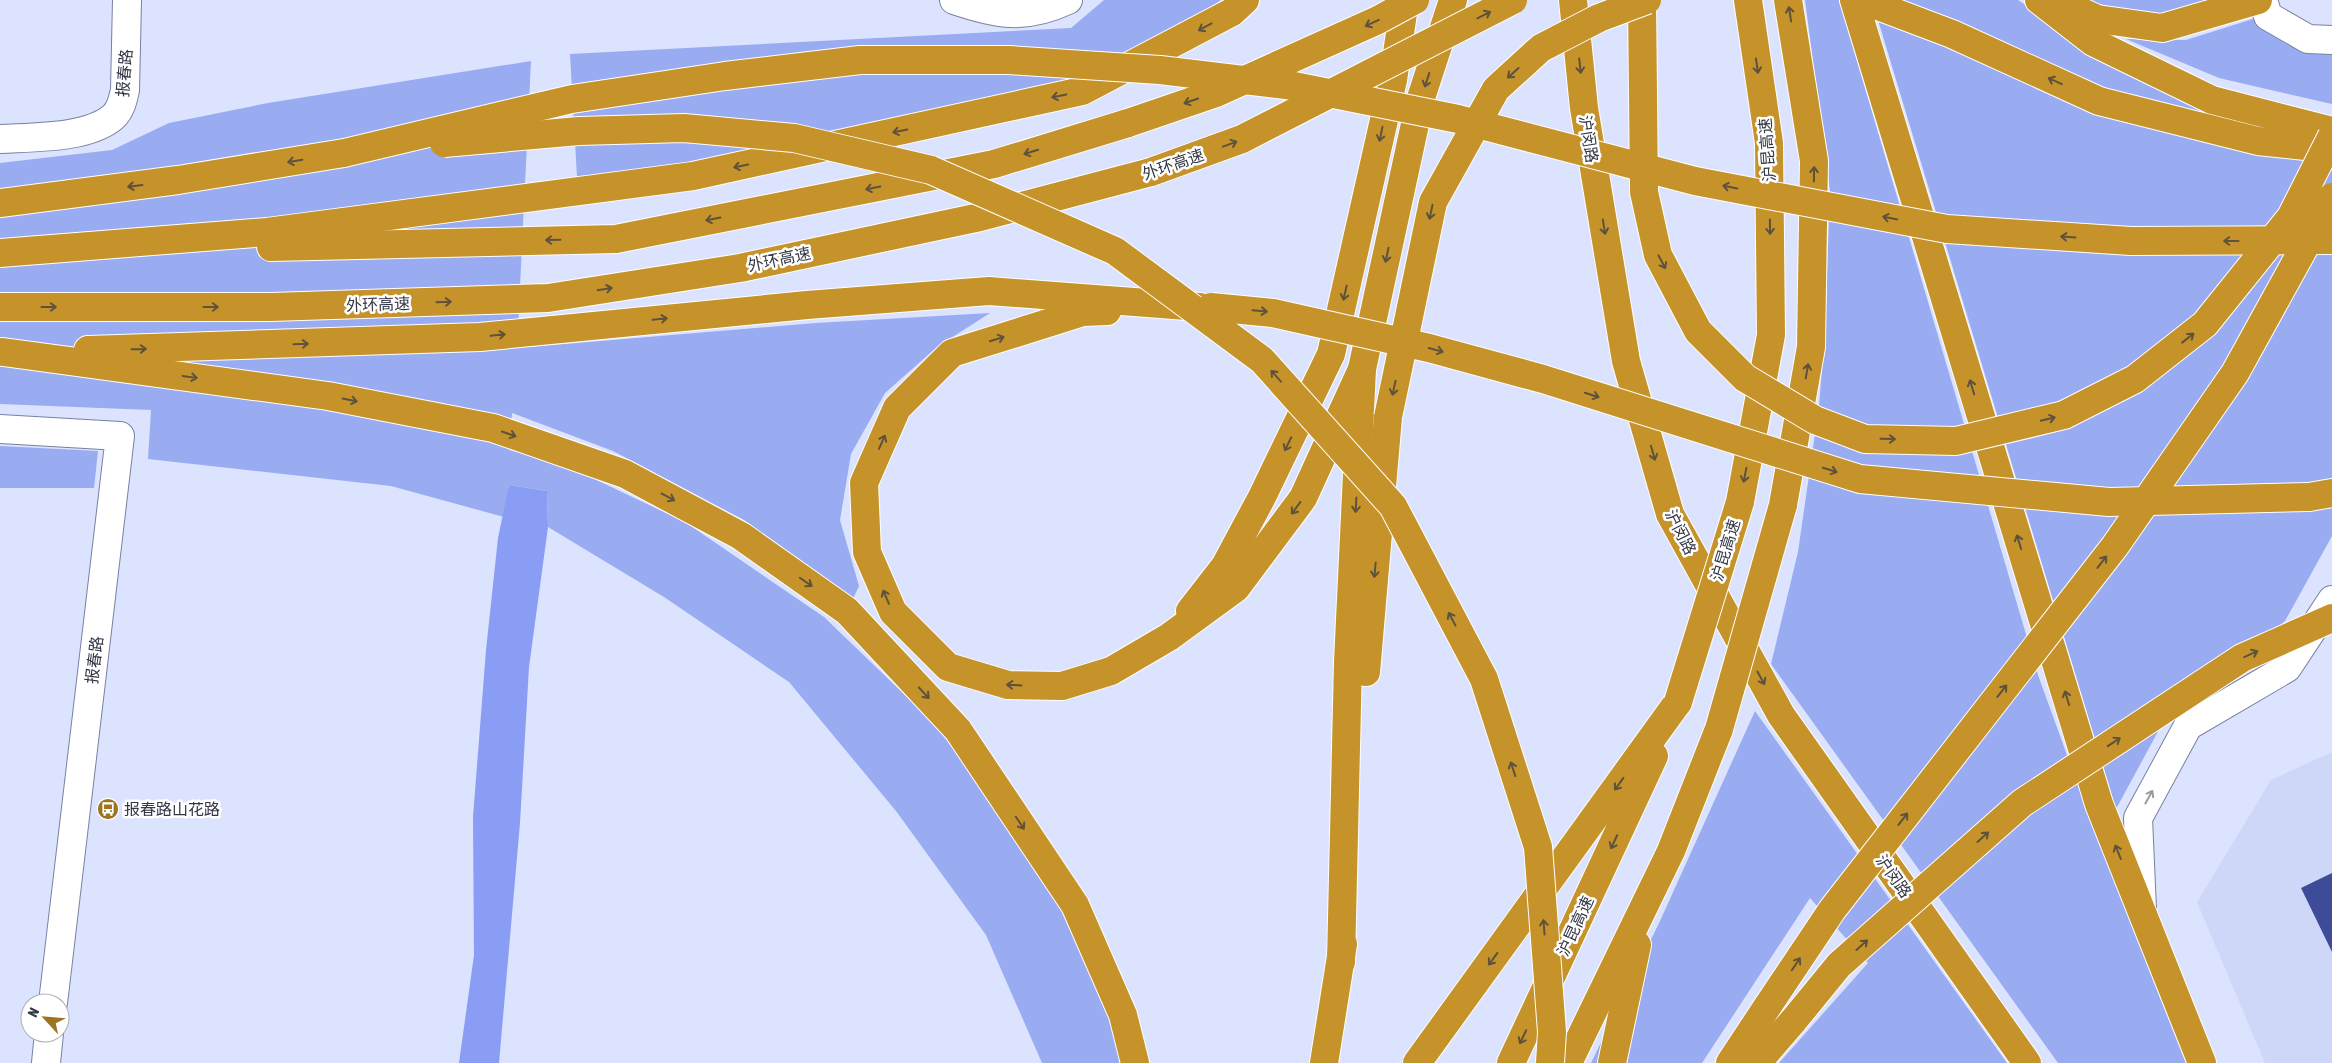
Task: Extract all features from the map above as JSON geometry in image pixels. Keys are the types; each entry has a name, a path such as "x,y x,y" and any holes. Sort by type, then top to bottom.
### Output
{"highway":[{"path":"0,253 267,232 693,176 1082,91 1232,12 1245,0"},
{"path":"1169,638 1225,566 1262,497 1331,354 1393,80 1404,0"},
{"path":"0,253 616,239 994,164 1216,93 1354,31 1415,0"},
{"path":"1341,962 1348,662 1362,369 1420,101 1453,0"},
{"name":"外环高速","path":"0,307 271,307 548,298 740,268 980,217 1151,172 1242,139 1512,0"},
{"name":"沪闵路","path":"1573,0 1584,108 1626,360 1670,514 1781,715 2028,1063"},
{"path":"1642,0 1644,192 1658,255 1698,331 1745,378 1815,420 1865,439 1956,441 2064,415 2135,379 2205,324 2291,217 2332,136"},
{"path":"1324,1063 1341,962 1388,417 1433,202 1496,89 1541,48 1599,18 1647,0"},
{"name":"沪昆高速","path":"1511,1063 1627,816 1678,702 1740,502 1771,335 1769,143 1748,0"},
{"path":"1568,1063 1671,851 1719,728 1783,505 1812,347 1814,161 1788,0"},
{"path":"1854,0 2099,804 2202,1063"},
{"path":"1862,0 1952,34 2099,101 2258,141 2332,149"},
{"path":"2039,0 2093,42 2212,100 2332,131"},
{"path":"2055,0 2097,19 2162,28 2258,0"},
{"path":"344,153 572,99 725,76 860,60 1008,60 1160,70 1294,86 1458,119 1694,181 1947,229 2130,241 2332,240"},
{"path":"0,203 178,180 344,153 579,131 684,128 794,138 931,170 1115,251 1262,360 1393,506 1484,679 1538,848 1552,1032 1550,1063"},
{"path":"1730,1063 1832,910 2120,538 2236,372 2332,197"},
{"path":"1,352 224,347 480,337 797,306 990,291 1273,312 1429,348 1543,380 1860,479 2109,502 2309,497 2332,494"},
{"path":"1211,308 1083,312 952,353 897,408 864,483 867,552 893,612 948,667 1008,685 1062,686 1111,671 1169,638 1236,588 1303,498 1362,369"},
{"path":"1,352 328,396 493,428 625,474 741,536 847,611 958,730 1075,905 1123,1015 1135,1063"},
{"path":"1758,1063 1839,965 2022,803 2242,658 2332,618"},
{"path":"1417,1063 1678,702"},
{"path":"1612,1063 1646,902"}],"street":[{"name":"报春路","path":"0,139 66,133 91,128 114,116 122,103 126,90 127,0"},
{"path":"954,0 989,12 1028,14 1068,0"},
{"path":"2264,0 2268,16 2308,39 2332,40"},
{"name":"报春路","path":"0,430 120,436 54,993"},
{"path":"2142,913 2138,818 2188,726 2287,668 2332,600"},
{"path":"46,1063 48,1043"}],"shaded area":[{"path":"1104,0 1221,0 1184,28 1041,92 718,160 577,177 570,54 1071,28"},
{"path":"1805,0 1839,0 2038,675 2093,827 2186,1063 2058,1063 1771,664 1798,552 1819,406 1825,332 1830,191"},
{"path":"1872,0 2018,0 2080,41 2322,122 2332,123 2332,536 2285,621 2161,726 2116,809"},
{"path":"2083,0 2221,0 2158,18"},
{"path":"2256,18 2307,53 2332,54 2332,104 2219,78 2126,39 2186,40"},
{"path":"531,61 517,348 816,323 990,313 937,347 885,393 851,454 840,520 859,586 851,603 744,520 613,451 512,413 509,450 565,465 685,522 824,617 934,723 1008,822 1071,926 1125,1052 1127,1063 1042,1063 986,935 896,811 789,682 664,597 548,527 547,491 509,485 504,517 391,486 148,459 151,410 0,404 0,163 112,150 169,123 268,103"},
{"path":"0,446 98,451 94,488 0,488"},
{"path":"509,485 547,491 548,527 529,667 520,823 499,1063 459,1063 474,955 473,817 486,650 498,538"},
{"path":"1755,711 2007,1063 1779,1063 1868,963 1810,898 1702,1063 1591,1063 1660,921"},
{"path":"2332,752 2332,1063 2265,1063 2197,902 2271,780"}],"building":[{"path":"2332,873 2332,952 2301,888"}],"place":[{"name":"报春路山花路","path":"108,809"}]}
